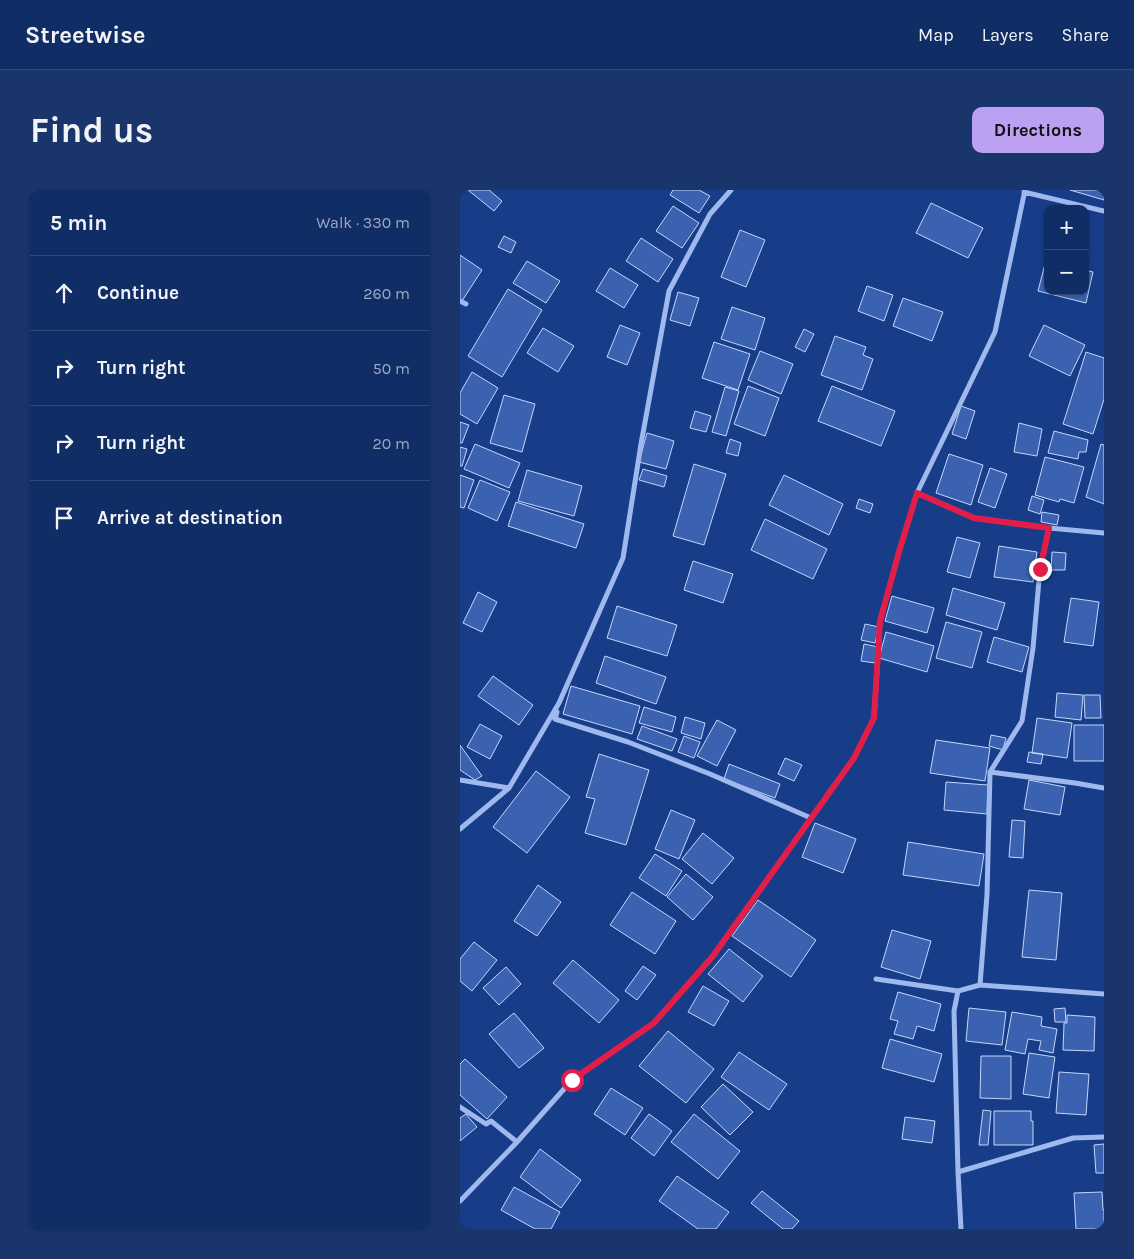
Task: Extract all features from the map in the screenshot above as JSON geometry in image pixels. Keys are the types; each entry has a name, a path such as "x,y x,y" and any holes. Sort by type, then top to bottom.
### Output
{"street":[{"path":"460,829 509,788 559,703 623,558 641,444 669,291 710,214 731,190"},
{"path":"460,1201 517,1142 572,1080 654,1023 713,956 854,758 874,718 880,621 899,552 917,493 995,332 1025,191 1104,211"},
{"path":"460,301 466,304"},
{"path":"917,493 974,518 1104,533"},
{"path":"980,985 987,895 990,772 1022,722 1033,648 1040,569 1049,528"},
{"path":"559,703 555,719 628,742 710,774 811,818"},
{"path":"990,772 1104,788"},
{"path":"460,780 509,788"},
{"path":"876,979 958,991 980,985 1104,994"},
{"path":"958,991 954,1011 960,1229"},
{"path":"460,1107 486,1124 491,1121 517,1142"},
{"path":"958,1172 1073,1138 1104,1137"}],"building":[{"path":"468,190 489,190 502,201 494,211"},
{"path":"673,190 699,190 710,196 699,213 670,195"},
{"path":"1070,190 1104,190 1104,200"},
{"path":"931,203 983,228 968,258 916,233"},
{"path":"673,206 699,223 682,248 656,231"},
{"path":"740,230 765,240 746,287 721,277"},
{"path":"504,236 516,242 511,253 498,247"},
{"path":"641,238 673,259 658,282 626,261"},
{"path":"460,255 482,270 462,301 460,299"},
{"path":"527,261 560,281 546,303 513,283"},
{"path":"610,268 638,285 624,308 596,291"},
{"path":"1044,268 1044,292 1038,291"},
{"path":"1089,271 1093,272 1089,290"},
{"path":"867,286 893,295 884,321 858,311"},
{"path":"508,289 542,310 502,377 468,356"},
{"path":"678,292 699,298 690,326 670,320"},
{"path":"1054,295 1088,295 1086,303"},
{"path":"903,298 943,312 932,341 893,326"},
{"path":"732,307 765,318 755,350 721,339"},
{"path":"620,325 640,333 627,365 607,357"},
{"path":"1044,325 1085,345 1070,376 1029,356"},
{"path":"543,328 574,346 558,372 527,353"},
{"path":"804,329 814,334 805,352 795,347"},
{"path":"835,336 866,347 863,355 873,359 862,390 821,375"},
{"path":"714,342 750,354 738,390 702,378"},
{"path":"760,351 793,364 781,394 748,380"},
{"path":"1086,352 1104,358 1104,399 1093,434 1063,424"},
{"path":"472,372 498,388 477,424 460,414 460,393"},
{"path":"748,386 779,398 765,436 734,424"},
{"path":"832,386 895,411 881,446 818,421"},
{"path":"725,387 739,391 726,436 712,432"},
{"path":"504,395 535,404 522,452 490,443"},
{"path":"961,406 975,411 966,439 952,434"},
{"path":"695,411 711,416 706,432 690,428"},
{"path":"460,422 469,425 462,443 460,443"},
{"path":"1019,423 1042,429 1037,456 1014,452"},
{"path":"1054,431 1088,440 1086,452 1079,452 1078,459 1048,453"},
{"path":"647,433 674,441 666,469 639,462"},
{"path":"730,439 741,443 738,456 726,453"},
{"path":"475,444 520,463 509,488 464,469"},
{"path":"1101,444 1104,445 1104,504 1086,497"},
{"path":"460,447 467,449 462,466 460,466"},
{"path":"949,454 983,465 971,505 936,493"},
{"path":"1045,457 1084,467 1074,503 1060,499 1059,502 1035,495"},
{"path":"694,464 726,474 704,545 673,536"},
{"path":"990,468 1007,474 995,508 978,502"},
{"path":"643,469 667,476 664,487 639,480"},
{"path":"527,470 582,486 574,516 518,501"},
{"path":"460,475 474,480 464,508 460,507"},
{"path":"784,475 843,504 829,535 769,505"},
{"path":"480,480 510,492 497,521 468,508"},
{"path":"1032,496 1044,500 1040,514 1028,510"},
{"path":"859,499 873,504 870,513 856,508"},
{"path":"516,502 584,524 576,548 508,526"},
{"path":"1042,512 1059,515 1057,525 1041,522"},
{"path":"765,519 827,549 813,579 751,550"},
{"path":"957,537 980,543 970,578 947,572"},
{"path":"999,546 1037,552 1033,582 994,577"},
{"path":"1052,552 1066,553 1065,570 1051,570"},
{"path":"693,561 733,574 723,603 684,590"},
{"path":"953,588 1005,603 997,630 946,615"},
{"path":"478,592 497,602 482,632 463,623"},
{"path":"892,596 934,608 927,633 885,621"},
{"path":"1071,598 1099,602 1093,646 1064,642"},
{"path":"617,606 677,625 667,656 607,638"},
{"path":"946,622 982,632 972,668 936,658"},
{"path":"865,624 879,627 875,643 861,640"},
{"path":"886,632 934,646 927,672 879,658"},
{"path":"994,637 1029,647 1022,672 987,662"},
{"path":"864,644 878,647 875,663 861,661"},
{"path":"605,656 666,677 656,704 596,683"},
{"path":"493,676 533,705 519,725 478,696"},
{"path":"571,686 640,706 632,734 563,714"},
{"path":"1057,693 1083,695 1081,720 1055,717"},
{"path":"1084,695 1100,695 1101,718 1085,718"},
{"path":"644,707 676,717 672,732 639,723"},
{"path":"685,717 705,723 701,739 681,733"},
{"path":"1037,718 1072,723 1067,758 1032,753"},
{"path":"717,720 736,730 717,766 697,756"},
{"path":"480,724 502,736 490,759 467,747"},
{"path":"1074,725 1104,725 1104,761 1074,761"},
{"path":"642,726 677,739 672,751 637,739"},
{"path":"991,735 1006,738 1003,750 989,746"},
{"path":"684,736 700,742 694,758 678,752"},
{"path":"936,740 990,748 985,781 930,773"},
{"path":"460,745 482,776 475,780 460,770"},
{"path":"1029,752 1043,754 1041,764 1027,762"},
{"path":"599,754 649,770 626,845 585,833 595,799 586,797"},
{"path":"785,758 802,765 794,781 778,774"},
{"path":"729,764 780,784 775,798 724,779"},
{"path":"536,771 570,797 527,853 493,827"},
{"path":"1029,780 1065,787 1060,815 1024,809"},
{"path":"946,782 988,785 987,814 944,810"},
{"path":"671,810 695,820 679,859 655,849"},
{"path":"1012,820 1025,821 1023,858 1009,857"},
{"path":"815,823 856,839 843,873 802,857"},
{"path":"703,833 734,858 712,884 682,859"},
{"path":"908,842 984,854 979,886 903,875"},
{"path":"655,854 682,871 666,896 639,878"},
{"path":"686,874 713,897 693,920 667,897"},
{"path":"538,885 561,902 537,936 514,921"},
{"path":"1029,890 1062,893 1056,960 1022,957"},
{"path":"632,892 676,921 655,954 610,925"},
{"path":"758,900 816,940 791,977 732,936"},
{"path":"892,930 931,941 920,979 881,967"},
{"path":"474,942 497,960 472,991 460,981 460,959"},
{"path":"729,949 763,976 743,1002 708,974"},
{"path":"573,960 619,1000 599,1023 553,983"},
{"path":"643,966 656,975 637,1000 625,991"},
{"path":"506,967 521,984 499,1005 483,988"},
{"path":"703,986 729,1001 714,1026 688,1012"},
{"path":"898,992 941,1004 934,1031 917,1026 913,1039 894,1034 898,1021 890,1019"},
{"path":"969,1008 1006,1012 1002,1045 966,1041"},
{"path":"1065,1008 1066,1022 1055,1022 1054,1009"},
{"path":"1012,1012 1042,1017 1041,1026 1057,1029 1053,1053 1039,1050 1041,1041 1028,1039 1025,1054 1005,1050"},
{"path":"514,1013 544,1048 519,1068 489,1034"},
{"path":"1067,1015 1095,1017 1094,1051 1063,1050 1064,1023 1067,1023"},
{"path":"668,1031 714,1069 686,1103 639,1066"},
{"path":"890,1039 942,1054 934,1082 882,1068"},
{"path":"739,1052 787,1084 769,1110 721,1077"},
{"path":"1029,1053 1055,1057 1049,1098 1023,1094"},
{"path":"981,1056 1011,1056 1011,1099 980,1098"},
{"path":"465,1059 507,1097 487,1119 460,1095 460,1064"},
{"path":"1059,1072 1089,1074 1086,1115 1056,1113"},
{"path":"723,1084 753,1112 730,1135 701,1107"},
{"path":"611,1088 643,1108 625,1135 594,1114"},
{"path":"983,1110 991,1111 988,1145 979,1145"},
{"path":"994,1111 1031,1111 1033,1145 994,1145"},
{"path":"466,1114 477,1127 460,1141 460,1118"},
{"path":"649,1114 672,1131 654,1156 631,1138"},
{"path":"694,1114 740,1151 718,1179 671,1142"},
{"path":"905,1117 935,1121 932,1143 902,1139"},
{"path":"1104,1144 1104,1173 1096,1173 1094,1145"},
{"path":"540,1149 581,1180 561,1208 520,1177"},
{"path":"677,1176 729,1212 716,1229 698,1229 659,1201"},
{"path":"514,1187 560,1212 551,1229 535,1229 501,1210"},
{"path":"762,1191 799,1221 792,1229 783,1229 751,1203"},
{"path":"1102,1192 1104,1229 1076,1229 1074,1193"}],"route":[{"path":"572,1080 654,1023 713,956 854,758 874,718 880,621 917,493 974,518 1049,528 1040,569"}]}
